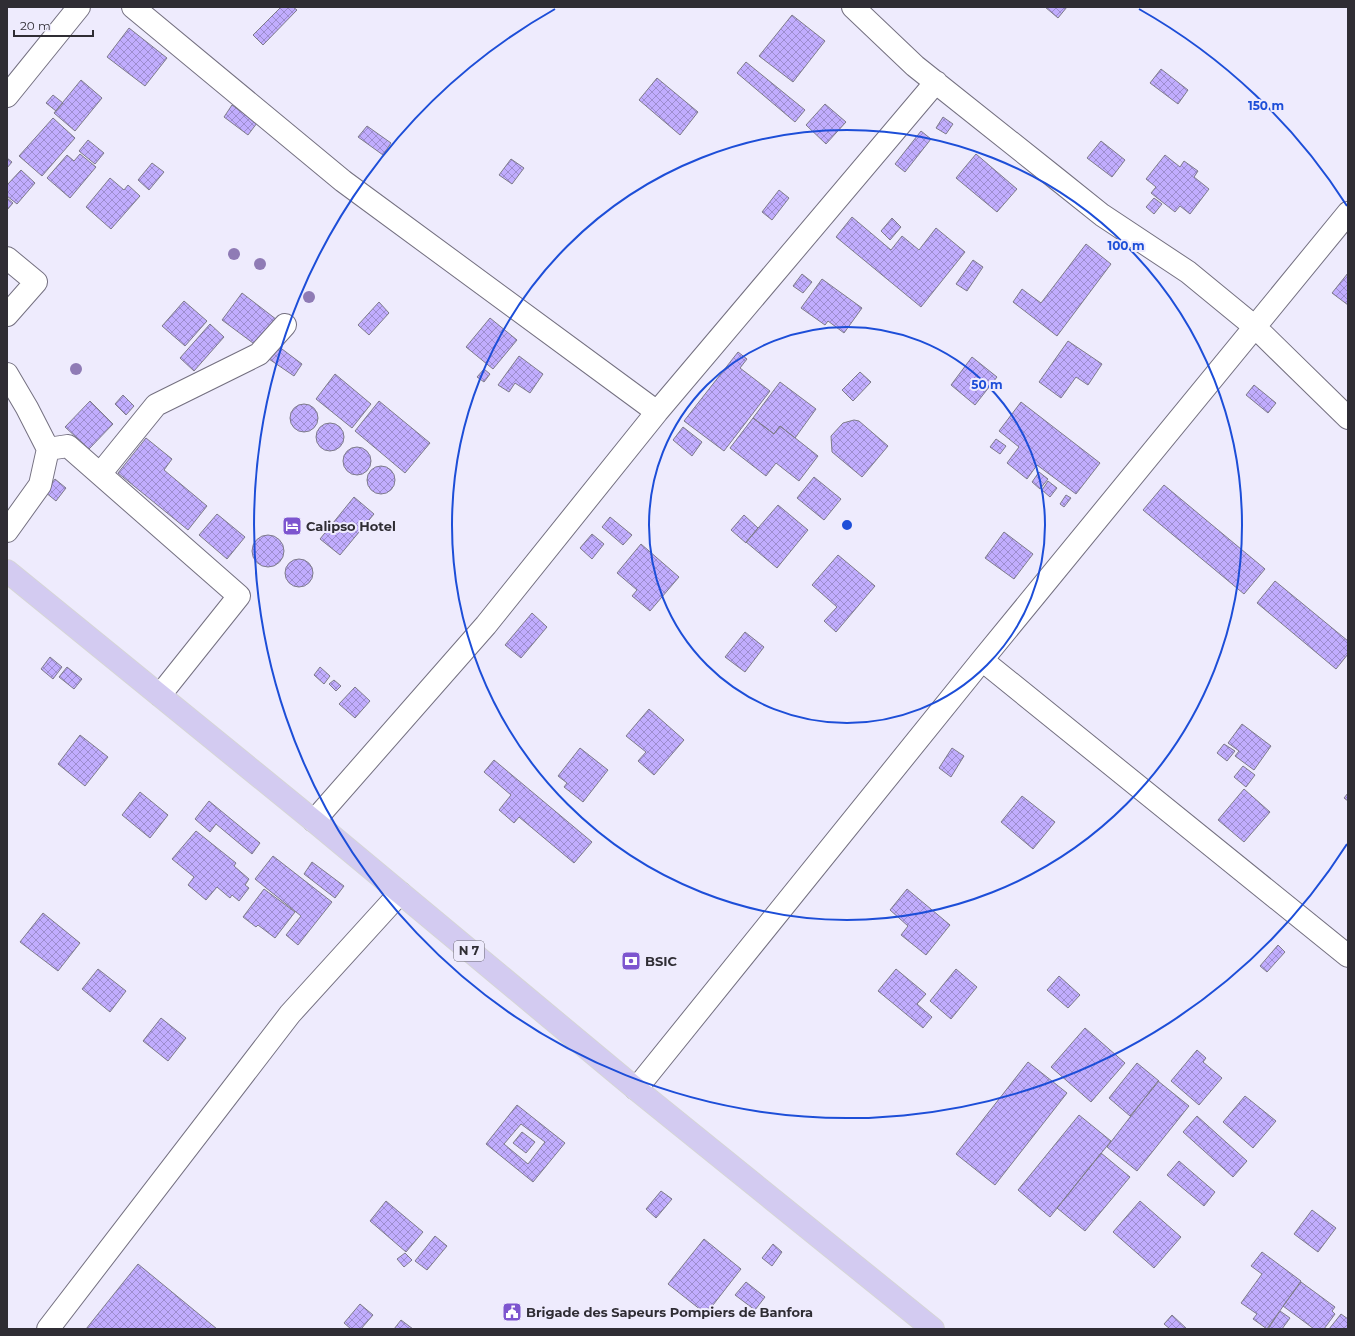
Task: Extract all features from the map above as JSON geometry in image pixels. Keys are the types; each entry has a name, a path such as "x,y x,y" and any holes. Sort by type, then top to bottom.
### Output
{"highway":[{"name":"N 7","path":"7,571 314,821 636,1089 933,1329"}],"street":[{"path":"7,96 79,7"},
{"path":"133,7 343,181 657,412"},
{"path":"853,7 915,66 1102,215 1188,272 1255,327 1348,418"},
{"path":"314,821 486,625 657,412 936,82"},
{"path":"636,1089 982,660 1348,213"},
{"path":"7,258 36,282 7,315"},
{"path":"100,474 156,405 259,354 285,325"},
{"path":"7,374 17,407 48,449 40,486 7,531"},
{"path":"48,449 68,446 238,596 160,695"},
{"path":"982,660 1348,956"},
{"path":"48,1329 290,1014 400,893"}],"building":[{"path":"281,7 293,7 297,10 263,45 253,35"},
{"path":"1045,7 1067,7 1058,18"},
{"path":"792,15 825,41 793,82 759,56"},
{"path":"129,28 167,58 145,86 107,57"},
{"path":"746,62 805,110 795,122 737,73"},
{"path":"1161,69 1188,90 1178,104 1150,83"},
{"path":"657,78 698,112 680,135 639,100"},
{"path":"81,80 102,98 75,131 54,113"},
{"path":"53,95 63,103 56,111 46,103"},
{"path":"825,104 846,122 826,144 806,125"},
{"path":"232,105 257,123 248,135 224,117"},
{"path":"943,117 953,124 946,134 936,128"},
{"path":"53,118 75,138 42,176 19,156"},
{"path":"367,126 391,143 383,155 358,137"},
{"path":"921,131 931,139 905,172 895,164"},
{"path":"88,140 104,153 95,164 79,151"},
{"path":"1101,141 1125,160 1112,177 1087,158"},
{"path":"80,154 96,167 70,198 47,178 67,155 74,161"},
{"path":"976,154 1017,189 997,212 956,178"},
{"path":"1165,155 1180,167 1184,161 1198,171 1194,177 1209,189 1190,214 1180,206 1175,212 1151,193 1156,187 1146,179"},
{"path":"7,158 12,162 7,168"},
{"path":"511,159 524,168 512,184 499,175"},
{"path":"152,163 164,172 149,190 138,180"},
{"path":"21,170 35,183 17,204 7,196 7,185"},
{"path":"110,178 124,190 128,185 140,196 111,229 86,207"},
{"path":"779,190 789,198 772,220 762,212"},
{"path":"7,198 13,203 7,210"},
{"path":"1154,198 1162,204 1154,214 1146,207"},
{"path":"852,217 891,250 902,236 919,250 936,228 965,252 921,307 836,237"},
{"path":"892,218 901,227 890,240 881,231"},
{"path":"1086,244 1111,264 1057,336 1013,302 1022,289 1041,303"},
{"path":"973,260 983,267 967,291 956,284"},
{"path":"1348,273 1348,305 1332,293"},
{"path":"802,274 812,282 803,293 793,286"},
{"path":"822,279 862,308 844,333 828,321 825,325 801,308"},
{"path":"242,293 281,323 261,349 222,320"},
{"path":"184,301 207,321 185,346 162,326"},
{"path":"379,302 389,313 369,335 358,325"},
{"path":"490,318 517,340 493,369 466,347"},
{"path":"210,324 224,337 194,371 180,358"},
{"path":"1068,341 1102,364 1088,385 1076,377 1061,398 1039,382"},
{"path":"278,346 302,364 294,376 269,359"},
{"path":"738,352 747,359 740,368 770,391 724,451 684,421"},
{"path":"519,356 543,374 530,393 515,383 509,392 498,385"},
{"path":"972,357 997,377 975,405 951,385"},
{"path":"484,369 490,374 484,382 477,377"},
{"path":"860,372 871,382 853,401 842,390"},
{"path":"335,374 371,404 352,428 316,399"},
{"path":"780,382 816,409 795,438 780,426 774,434 753,418"},
{"path":"1254,385 1276,403 1268,413 1246,395"},
{"path":"123,395 134,406 126,415 115,404"},
{"path":"90,401 113,424 89,449 65,427"},
{"path":"379,401 430,443 405,473 355,431"},
{"path":"1021,402 1100,463 1076,494 1037,465 1027,479 1007,463 1019,447 999,431"},
{"path":"304,404 314,408 318,418 314,428 304,432 294,428 290,418 294,408"},
{"path":"753,418 774,434 780,426 818,456 799,481 776,463 766,476 730,448"},
{"path":"854,420 859,421 888,446 862,477 832,452 831,436 843,423"},
{"path":"330,423 340,427 344,437 340,447 330,451 320,447 316,437 320,427"},
{"path":"683,427 702,442 692,456 673,440"},
{"path":"146,438 172,459 164,470 207,506 188,530 118,473"},
{"path":"996,439 1006,446 1000,454 990,447"},
{"path":"357,447 367,451 371,461 367,471 357,475 347,471 343,461 347,451"},
{"path":"381,466 391,470 395,480 391,490 381,494 371,490 367,480 371,470"},
{"path":"1039,472 1048,479 1040,489 1032,482"},
{"path":"814,477 841,499 824,520 797,498"},
{"path":"55,479 66,488 56,501 45,492"},
{"path":"1048,481 1057,488 1050,497 1042,490"},
{"path":"1164,485 1265,569 1244,594 1143,510"},
{"path":"1066,495 1071,498 1064,507 1060,504"},
{"path":"354,497 374,514 340,555 320,539"},
{"path":"778,505 808,530 777,568 746,542"},
{"path":"217,514 245,537 227,559 199,535"},
{"path":"744,515 758,528 746,543 731,530"},
{"path":"610,517 632,535 623,545 602,527"},
{"path":"1004,532 1033,554 1014,579 985,558"},
{"path":"592,534 604,544 592,559 580,548"},
{"path":"265,535 271,535 281,542 284,551 283,557 277,564 271,567 265,567 255,560 252,554 252,548 259,538"},
{"path":"641,544 679,577 650,611 632,596 637,590 617,573"},
{"path":"838,555 875,586 836,632 824,621 837,607 812,585"},
{"path":"299,559 309,563 313,573 309,583 299,587 289,583 285,573 289,563"},
{"path":"1275,581 1348,641 1348,654 1336,669 1257,603"},
{"path":"532,613 547,627 521,658 505,645"},
{"path":"745,632 764,647 745,672 725,657"},
{"path":"50,657 62,667 53,679 41,669"},
{"path":"67,667 82,679 74,689 59,677"},
{"path":"320,667 330,676 324,684 314,675"},
{"path":"334,680 341,686 336,691 329,684"},
{"path":"355,687 370,701 355,718 339,704"},
{"path":"649,709 684,740 654,775 638,761 646,752 626,736"},
{"path":"1242,724 1271,746 1254,770 1235,756 1239,751 1228,743"},
{"path":"80,735 108,757 85,786 58,764"},
{"path":"1224,744 1235,751 1227,761 1217,753"},
{"path":"580,748 608,770 583,802 564,787 567,783 558,776"},
{"path":"952,748 964,756 951,777 939,768"},
{"path":"494,760 592,842 574,863 519,817 514,823 499,810 511,795 484,772"},
{"path":"1243,766 1255,775 1246,787 1234,777"},
{"path":"1244,789 1270,812 1244,842 1218,820"},
{"path":"140,792 168,815 150,838 122,815"},
{"path":"1348,793 1348,801 1344,798"},
{"path":"1022,796 1055,822 1033,849 1001,822"},
{"path":"209,801 260,843 252,854 216,824 210,832 195,819"},
{"path":"196,831 236,863 234,866 249,879 245,885 249,888 239,901 232,895 230,898 217,887 206,900 188,885 194,877 172,859"},
{"path":"273,856 332,902 298,945 286,935 301,916 255,879"},
{"path":"312,862 344,886 335,898 304,874"},
{"path":"264,889 295,912 275,938 258,925 256,927 243,917"},
{"path":"907,889 950,925 926,955 901,935 908,926 890,910"},
{"path":"43,913 80,943 58,971 20,942"},
{"path":"1278,945 1285,952 1267,972 1260,966"},
{"path":"98,969 126,991 110,1012 82,989"},
{"path":"896,969 926,994 917,1004 932,1017 923,1028 878,991"},
{"path":"956,969 977,987 951,1019 930,1001"},
{"path":"1059,976 1080,995 1068,1008 1047,990"},
{"path":"161,1018 186,1038 168,1061 143,1041"},
{"path":"1085,1028 1125,1063 1091,1102 1051,1067"},
{"path":"1197,1050 1206,1058 1203,1062 1222,1078 1199,1105 1171,1081"},
{"path":"1028,1062 1067,1093 995,1185 956,1154"},
{"path":"1137,1063 1159,1081 1130,1116 1109,1098"},
{"path":"1158,1081 1189,1106 1137,1171 1107,1147"},
{"path":"1245,1096 1276,1121 1253,1148 1223,1122"},
{"path":"517,1105 565,1143 533,1182 486,1144","holes":["521,1124 545,1142 528,1164 504,1144"]},
{"path":"1079,1115 1111,1141 1050,1217 1018,1190"},
{"path":"1197,1116 1247,1161 1233,1177 1183,1132"},
{"path":"522,1132 535,1142 526,1153 513,1143"},
{"path":"1101,1153 1130,1177 1085,1231 1057,1208"},
{"path":"1179,1161 1215,1192 1204,1206 1167,1175"},
{"path":"661,1191 672,1199 656,1218 646,1209"},
{"path":"386,1201 423,1232 406,1252 370,1221"},
{"path":"1140,1201 1181,1237 1154,1268 1113,1232"},
{"path":"1312,1210 1336,1228 1318,1252 1294,1234"},
{"path":"435,1236 447,1246 427,1270 415,1261"},
{"path":"704,1239 741,1269 706,1314 668,1284"},
{"path":"773,1244 782,1252 772,1266 762,1258"},
{"path":"1262,1252 1301,1281 1267,1329 1253,1319 1257,1314 1241,1303 1262,1274 1251,1266"},
{"path":"405,1253 412,1260 404,1267 397,1259"},
{"path":"138,1264 217,1329 86,1329"},
{"path":"746,1282 765,1297 755,1310 735,1295"},
{"path":"1301,1282 1335,1307 1332,1311 1335,1314 1324,1329 1314,1329 1283,1306"},
{"path":"360,1304 373,1315 361,1329 351,1329 344,1323"},
{"path":"1280,1311 1290,1318 1282,1329 1268,1329"},
{"path":"1341,1314 1348,1319 1348,1329 1329,1329"},
{"path":"1172,1315 1187,1329 1170,1329 1164,1324"},
{"path":"401,1320 413,1329 394,1329"}],"place":[{"name":"Calipso Hotel","path":"292,526"},
{"name":"BSIC","path":"631,961"},
{"name":"Brigade des Sapeurs Pompiers de Banfora","path":"512,1312"}]}
